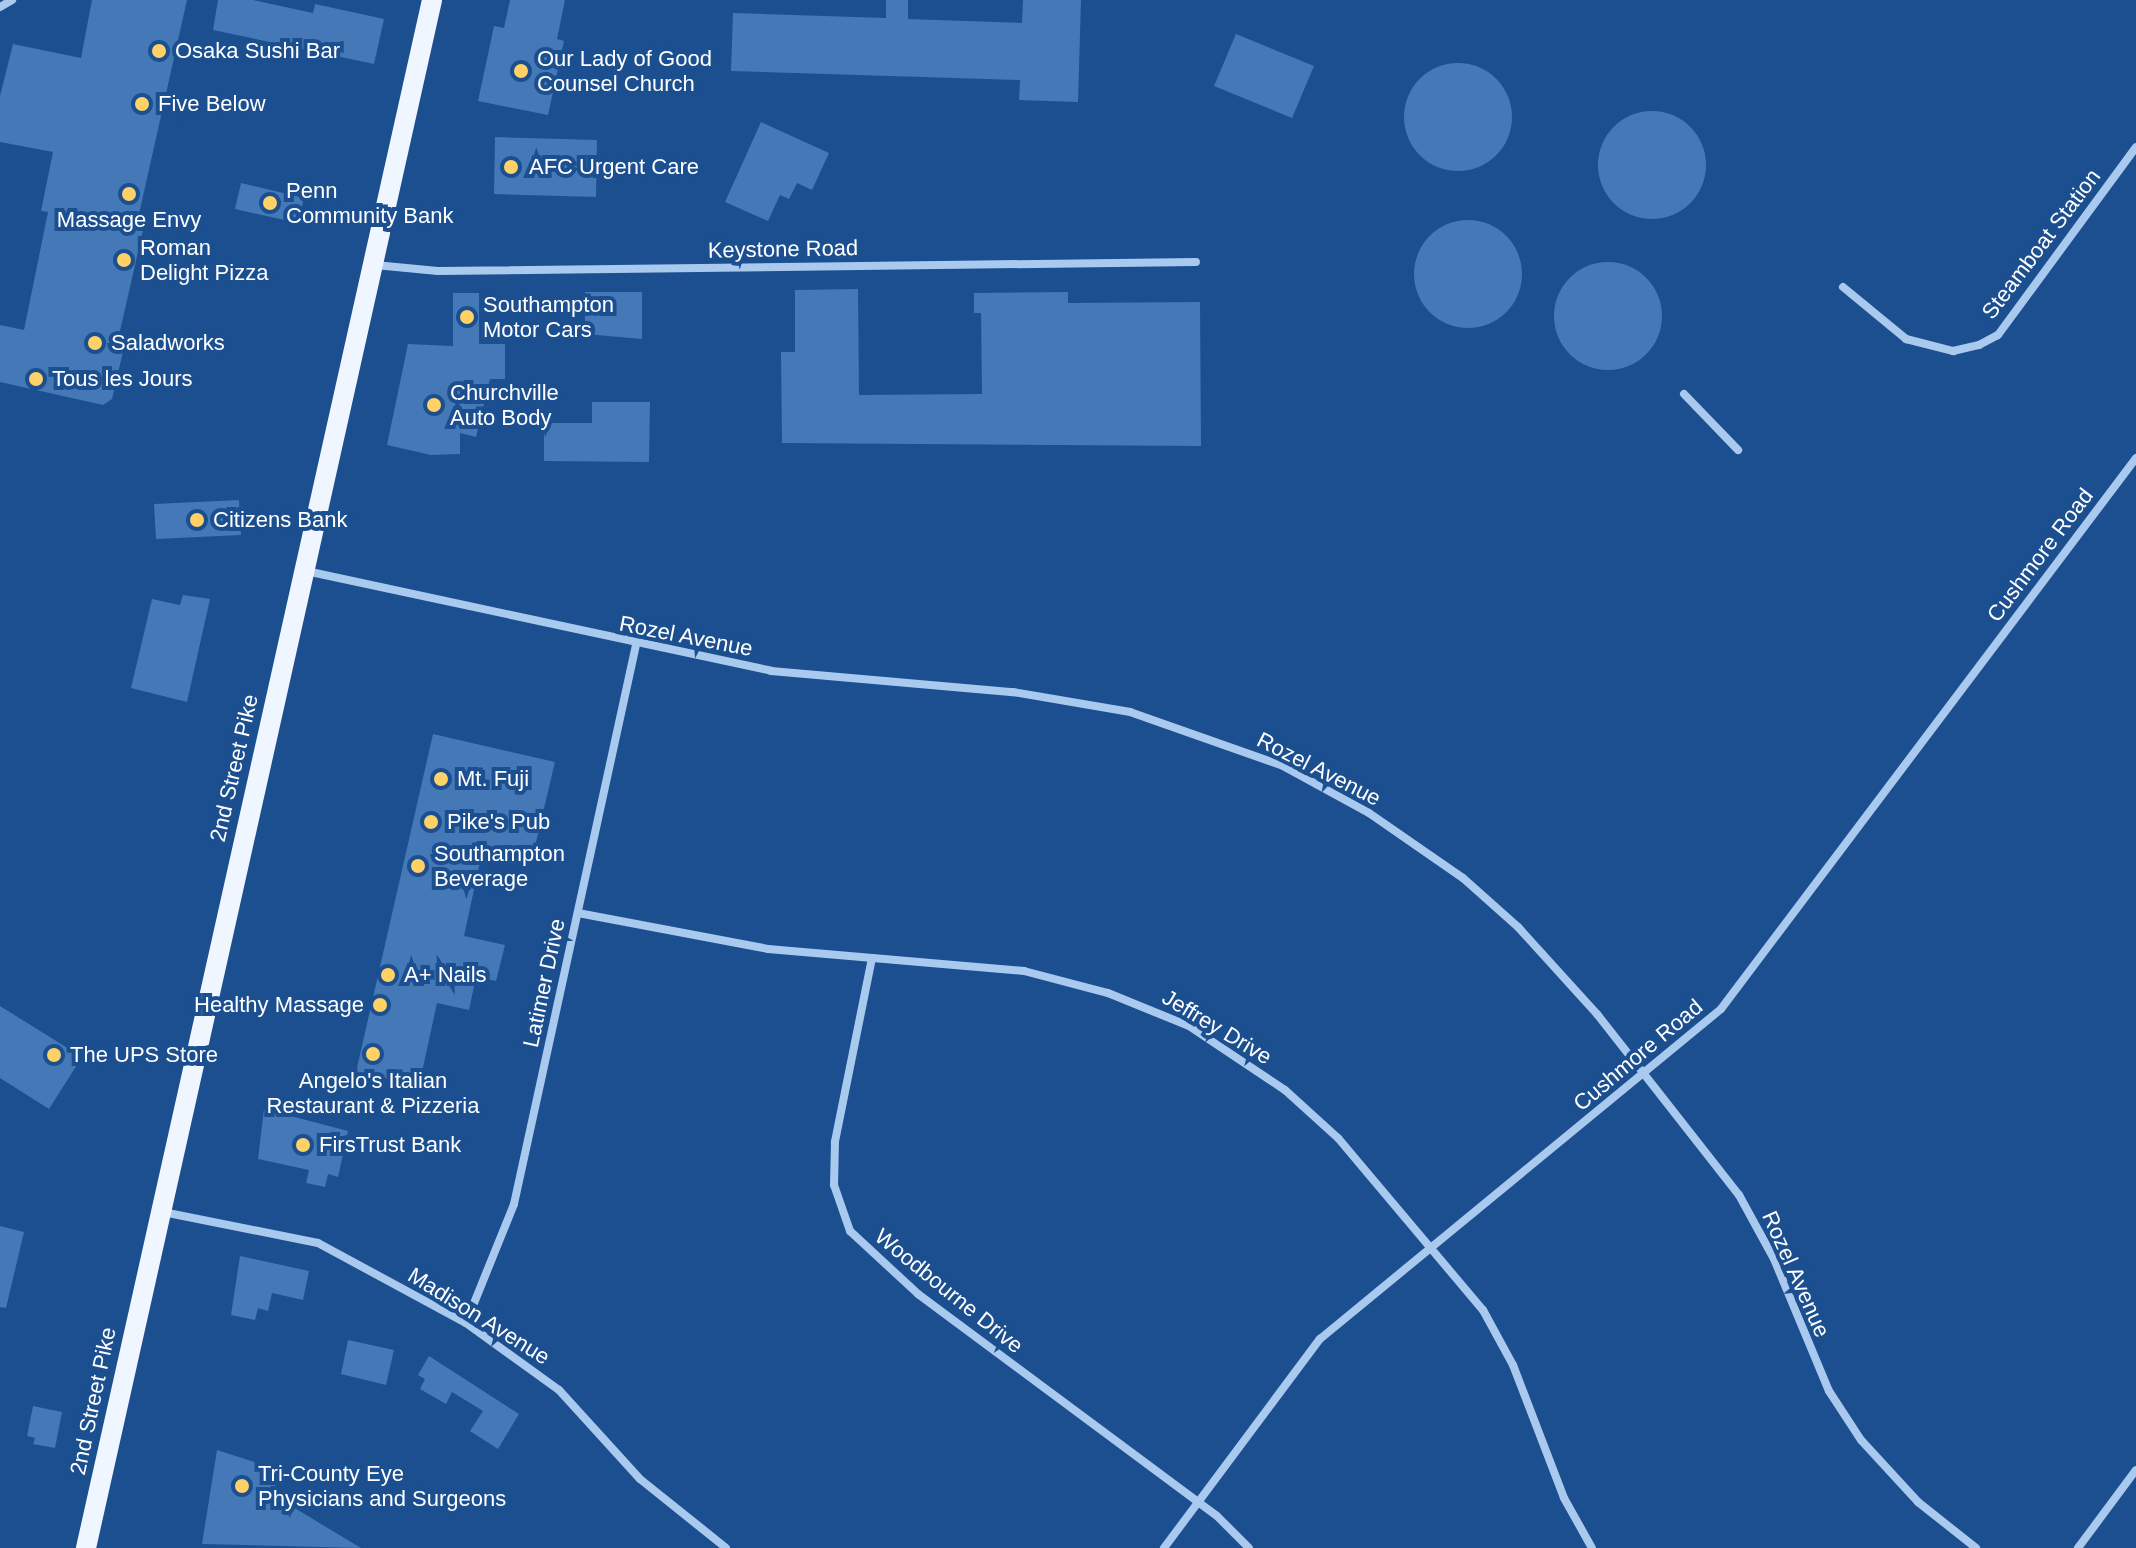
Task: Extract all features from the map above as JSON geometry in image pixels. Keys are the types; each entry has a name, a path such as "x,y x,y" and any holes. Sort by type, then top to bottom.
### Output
{"main road":[{"name":"2nd Street Pike","path":"86,1548 158,1211 432,0"}],"street":[{"path":"0,7 12,0"},
{"name":"Steamboat Station","path":"1843,287 1906,339 1953,351 1979,345 1998,335 2136,147"},
{"name":"Keystone Road","path":"371,264 438,271 1196,262"},
{"path":"1684,394 1738,450"},
{"name":"Cushmore Road","path":"1164,1548 1320,1339 1703,1028 1729,999 2136,458"},
{"name":"Rozel Avenue","path":"305,571 636,645 840,681 1071,699 1189,729 1283,766 1369,813 1463,878 1559,970 1645,1074 1751,1216 1815,1362 1861,1440 1918,1502 1976,1548"},
{"name":"Latimer Drive","path":"466,1323 514,1204 636,645"},
{"name":"Jeffrey Drive","path":"578,913 768,949 1052,977 1136,1002 1189,1026 1314,1115 1432,1250 1500,1336 1543,1452 1592,1548"},
{"name":"Woodbourne Drive","path":"872,958 834,1156 834,1185 850,1231 918,1294 1198,1502 1249,1548"},
{"name":"Madison Avenue","path":"158,1211 318,1243 466,1323 559,1390 640,1479 726,1548"},
{"path":"2078,1548 2136,1470"}],"building":[{"path":"92,0 187,0 139,214 146,217 120,331 125,343 112,399 103,405 0,382 0,325 24,330 48,212 41,211 53,152 0,142 0,96 13,44 81,58"},
{"path":"218,0 253,0 313,13 315,4 384,19 374,64 213,30"},
{"name":"Our Lady of Good Counsel Church","path":"510,0 565,0 557,39 564,41 548,115 478,101 494,26 504,28"},
{"path":"886,0 908,0 908,19 1022,23 1023,0 1081,0 1078,102 1019,100 1020,80 731,71 733,13 886,18"},
{"path":"1236,34 1314,66 1292,118 1214,86"},
{"path":"1458,63 1479,67 1496,79 1508,96 1512,117 1508,138 1496,155 1479,167 1458,171 1437,167 1420,155 1408,138 1404,117 1408,96 1420,79 1437,67"},
{"path":"1652,111 1682,120 1690,127 1697,135 1706,165 1697,195 1690,203 1682,210 1652,219 1622,210 1614,203 1607,195 1598,165 1607,135 1614,127 1622,120"},
{"path":"761,122 829,153 812,190 797,183 789,199 780,195 768,221 725,202"},
{"path":"495,137 597,140 596,197 494,194"},
{"path":"241,183 304,198 298,223 235,209"},
{"path":"1468,220 1489,225 1506,236 1517,253 1522,274 1517,295 1506,312 1489,323 1468,328 1447,323 1430,312 1419,295 1414,274 1419,253 1430,236 1447,225"},
{"path":"1608,262 1629,267 1646,278 1657,295 1662,316 1657,337 1646,354 1629,365 1608,370 1587,365 1570,354 1559,337 1554,316 1559,295 1570,278 1587,267"},
{"path":"858,289 859,395 982,394 981,313 974,313 974,293 1068,292 1068,303 1200,302 1201,446 782,443 781,352 795,352 795,290"},
{"path":"585,292 642,292 642,339 585,334"},
{"path":"453,293 479,293 479,344 505,344 505,379 490,379 476,437 460,433 460,454 431,455 387,445 408,344 453,346"},
{"path":"592,402 650,402 649,462 544,461 544,423 592,423"},
{"name":"Citizens Bank","path":"239,500 241,535 156,539 154,504"},
{"path":"183,595 210,599 187,702 131,688 152,599 180,605"},
{"path":"433,734 555,762 532,859 483,848 464,936 505,945 496,981 476,977 469,1010 437,1003 419,1086 356,1072"},
{"path":"0,1006 82,1057 49,1109 0,1078"},
{"name":"FirsTrust Bank","path":"264,1109 348,1131 338,1177 328,1174 325,1187 306,1183 309,1170 258,1159"},
{"path":"0,1226 24,1232 6,1308 0,1307"},
{"path":"240,1256 309,1271 303,1300 272,1293 268,1311 258,1308 255,1320 231,1315"},
{"path":"348,1340 394,1350 386,1385 341,1374"},
{"path":"429,1356 519,1414 498,1449 470,1431 483,1411 452,1392 446,1404 420,1389 425,1379 418,1375"},
{"path":"33,1406 62,1412 55,1448 33,1444 35,1438 27,1436"},
{"name":"Tri-County Eye Physicians and Surgeons","path":"217,1450 279,1470 273,1495 361,1548 202,1544"}],"place":[{"name":"Osaka Sushi Bar","path":"159,51"},
{"name":"Our Lady of Good Counsel Church","path":"521,71"},
{"name":"Five Below","path":"142,104"},
{"name":"AFC Urgent Care","path":"511,167"},
{"name":"Massage Envy","path":"129,194"},
{"name":"Penn Community Bank","path":"270,203"},
{"name":"Roman Delight Pizza","path":"124,260"},
{"name":"Southampton Motor Cars","path":"467,317"},
{"name":"Saladworks","path":"95,343"},
{"name":"Tous les Jours","path":"36,379"},
{"name":"Churchville Auto Body","path":"434,405"},
{"name":"Citizens Bank","path":"197,520"},
{"name":"Mt. Fuji","path":"441,779"},
{"name":"Pike's Pub","path":"431,822"},
{"name":"Southampton Beverage","path":"418,866"},
{"name":"A+ Nails","path":"388,975"},
{"name":"Healthy Massage","path":"380,1005"},
{"name":"Angelo's Italian Restaurant & Pizzeria","path":"373,1054"},
{"name":"The UPS Store","path":"54,1055"},
{"name":"FirsTrust Bank","path":"303,1145"},
{"name":"Tri-County Eye Physicians and Surgeons","path":"242,1486"}]}
